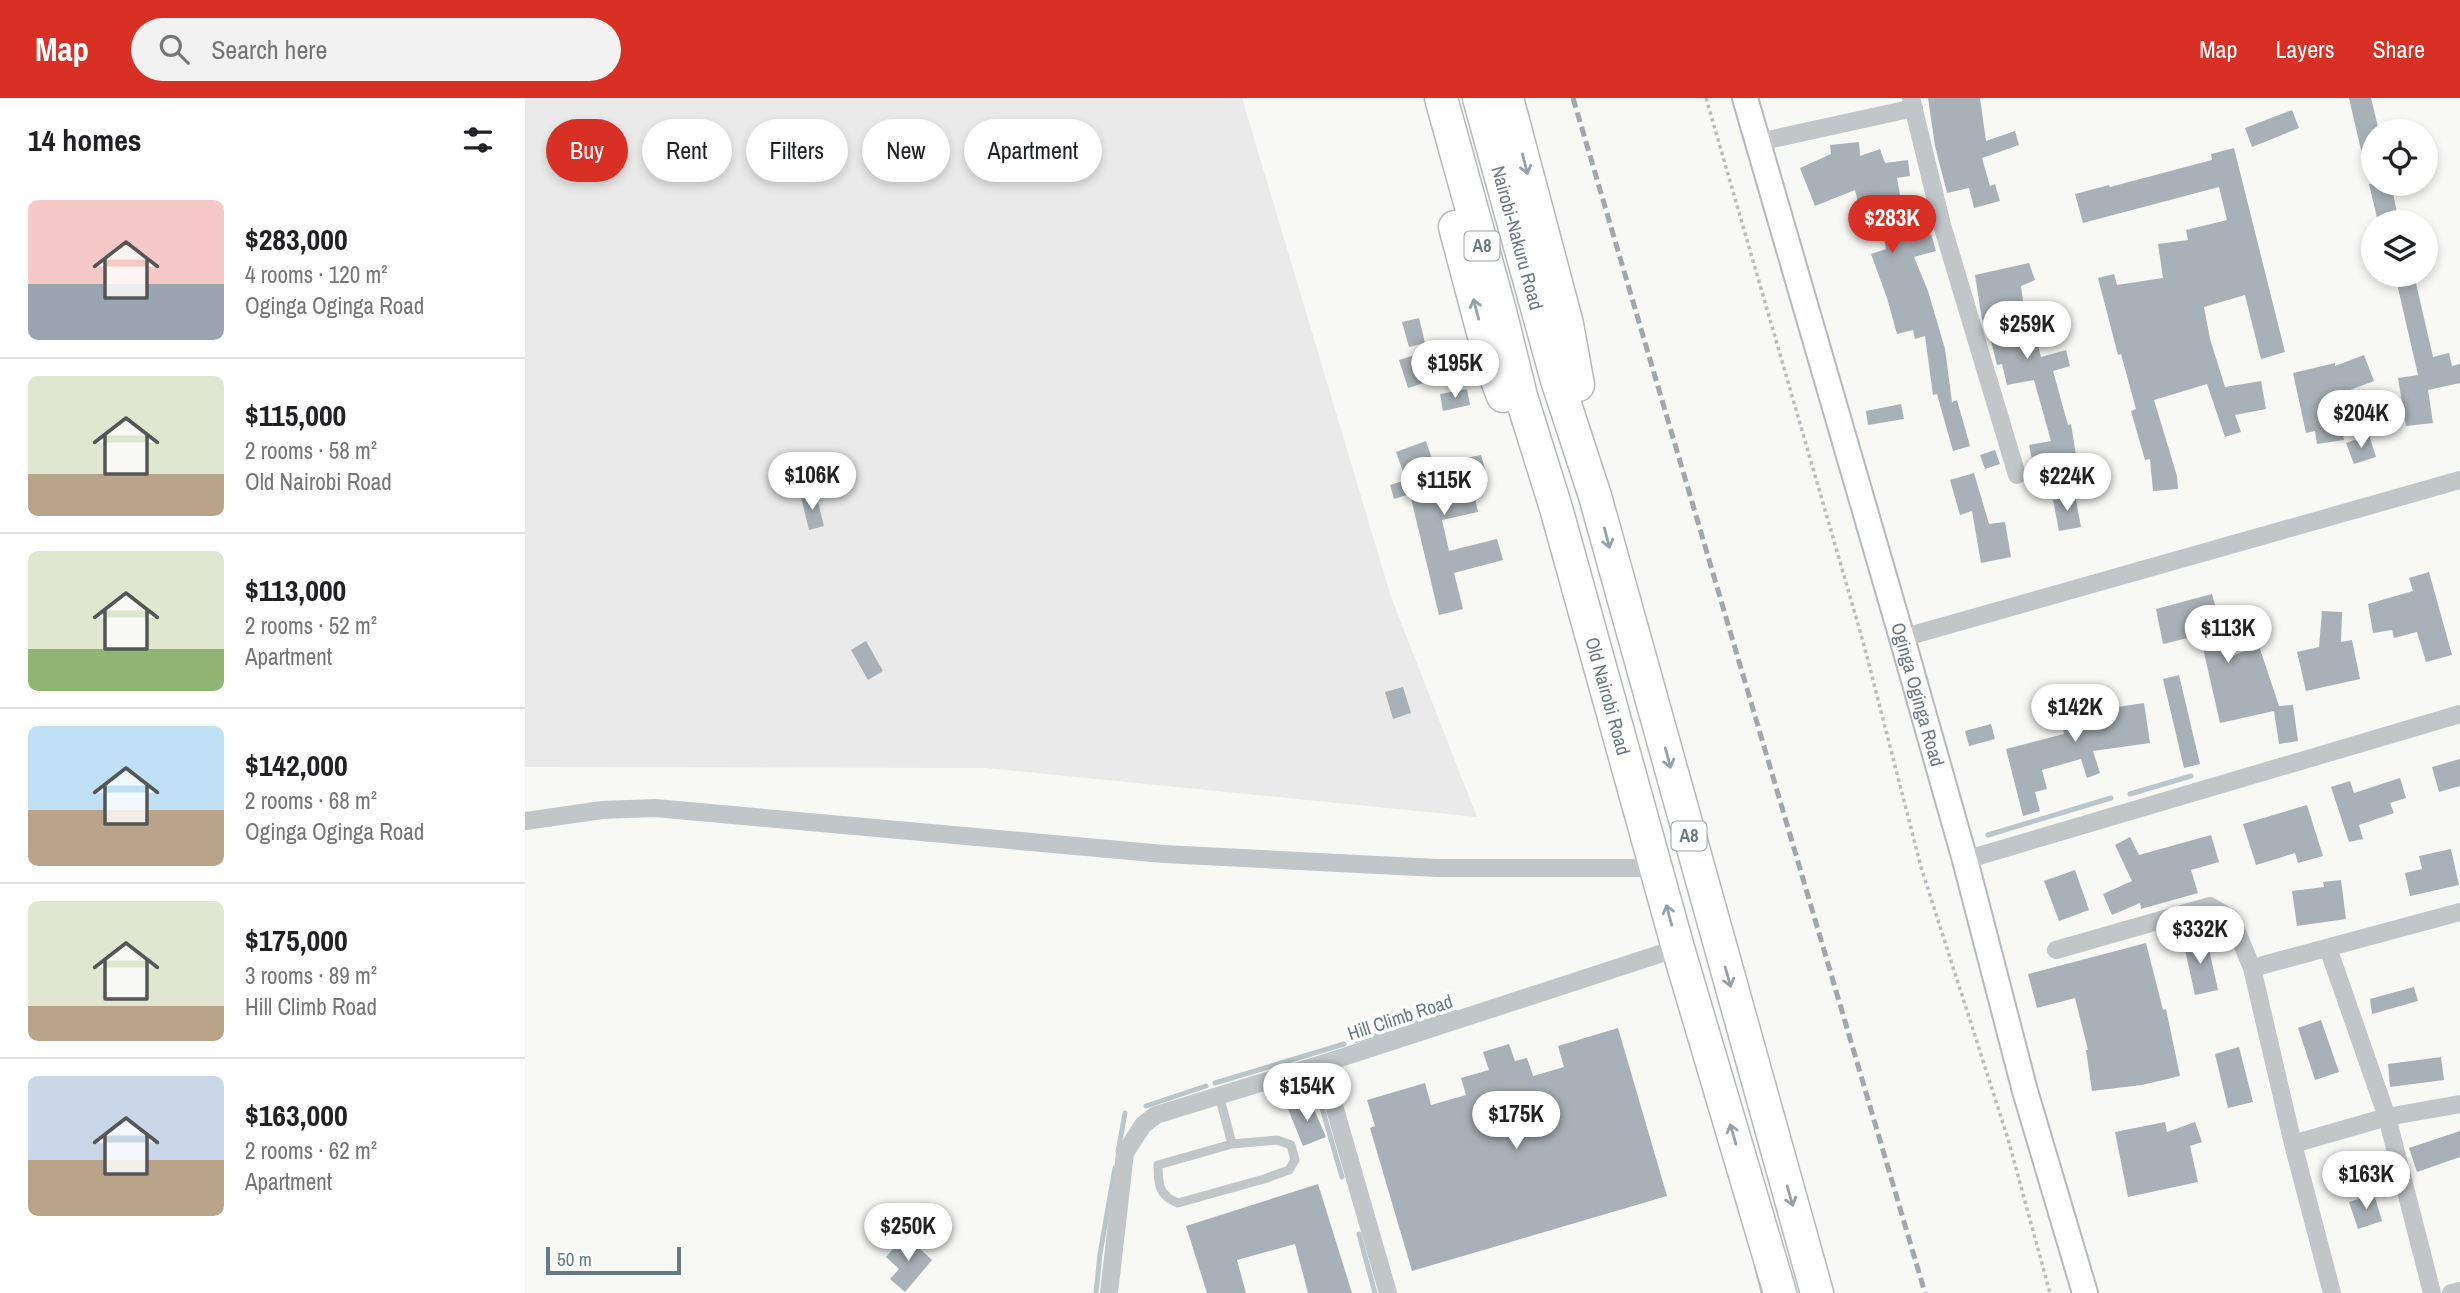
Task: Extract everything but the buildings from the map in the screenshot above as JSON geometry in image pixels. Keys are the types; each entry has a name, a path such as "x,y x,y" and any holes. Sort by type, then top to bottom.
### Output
{"highway":[{"path":"1420,98 1493,370 1521,441 1556,508"},
{"name":"Old Nairobi Road","path":"1441,98 1521,396 1556,508 1678,948 1780,1293"},
{"name":"Nairobi-Nakuru Road","path":"1479,98 1557,380"},
{"path":"1507,98 1567,324 1595,496"},
{"name":"Old Nairobi Road","path":"1557,380 1595,496 1817,1293"}],"street":[{"name":"Oginga Oginga Road","path":"1745,98 1902,638 1965,860 2025,1091 2085,1293"},
{"path":"1759,142 1912,103 1941,225 2017,475"},
{"path":"1902,638 2460,480"},
{"path":"1965,860 2460,714"},
{"path":"525,821 602,810 655,808 1164,854 1449,868 1657,868"},
{"path":"2056,950 2210,906 2231,918 2252,968 2332,1293"},
{"path":"2252,968 2460,912"},
{"name":"Hill Climb Road","path":"1109,1293 1125,1153 1143,1125 1156,1115 1678,948"},
{"path":"2329,948 2387,1117 2432,1293"},
{"path":"1322,1064 1388,1293"},
{"path":"2293,1143 2387,1117 2460,1104"},
{"path":"2451,1293 2460,1290"}],"lane":[{"path":"1219,1095 1232,1144"},
{"path":"1277,1140 1291,1145 1296,1160 1289,1170 1264,1180 1178,1203 1167,1199 1161,1190 1158,1165 1232,1144 1277,1140"}],"path":[{"path":"1706,98 1864,645 1921,867 2008,1139 2050,1293"}],"shaded area":[{"path":"525,98 1242,98 1391,597 1477,817 986,768 525,767"}],"waterway":[{"path":"2130,794 2191,776"},
{"path":"1988,835 2111,798"},
{"path":"1354,1041 1455,1012"},
{"path":"1215,1083 1344,1044"},
{"path":"1146,1106 1206,1086"},
{"path":"1323,1092 1322,1108 1342,1177"},
{"path":"1118,1152 1125,1113"},
{"path":"1096,1293 1115,1168"},
{"path":"1359,1234 1375,1293"},
{"path":"1757,1269 1763,1293"}],"railway":[{"path":"1573,98 1925,1293"}]}
